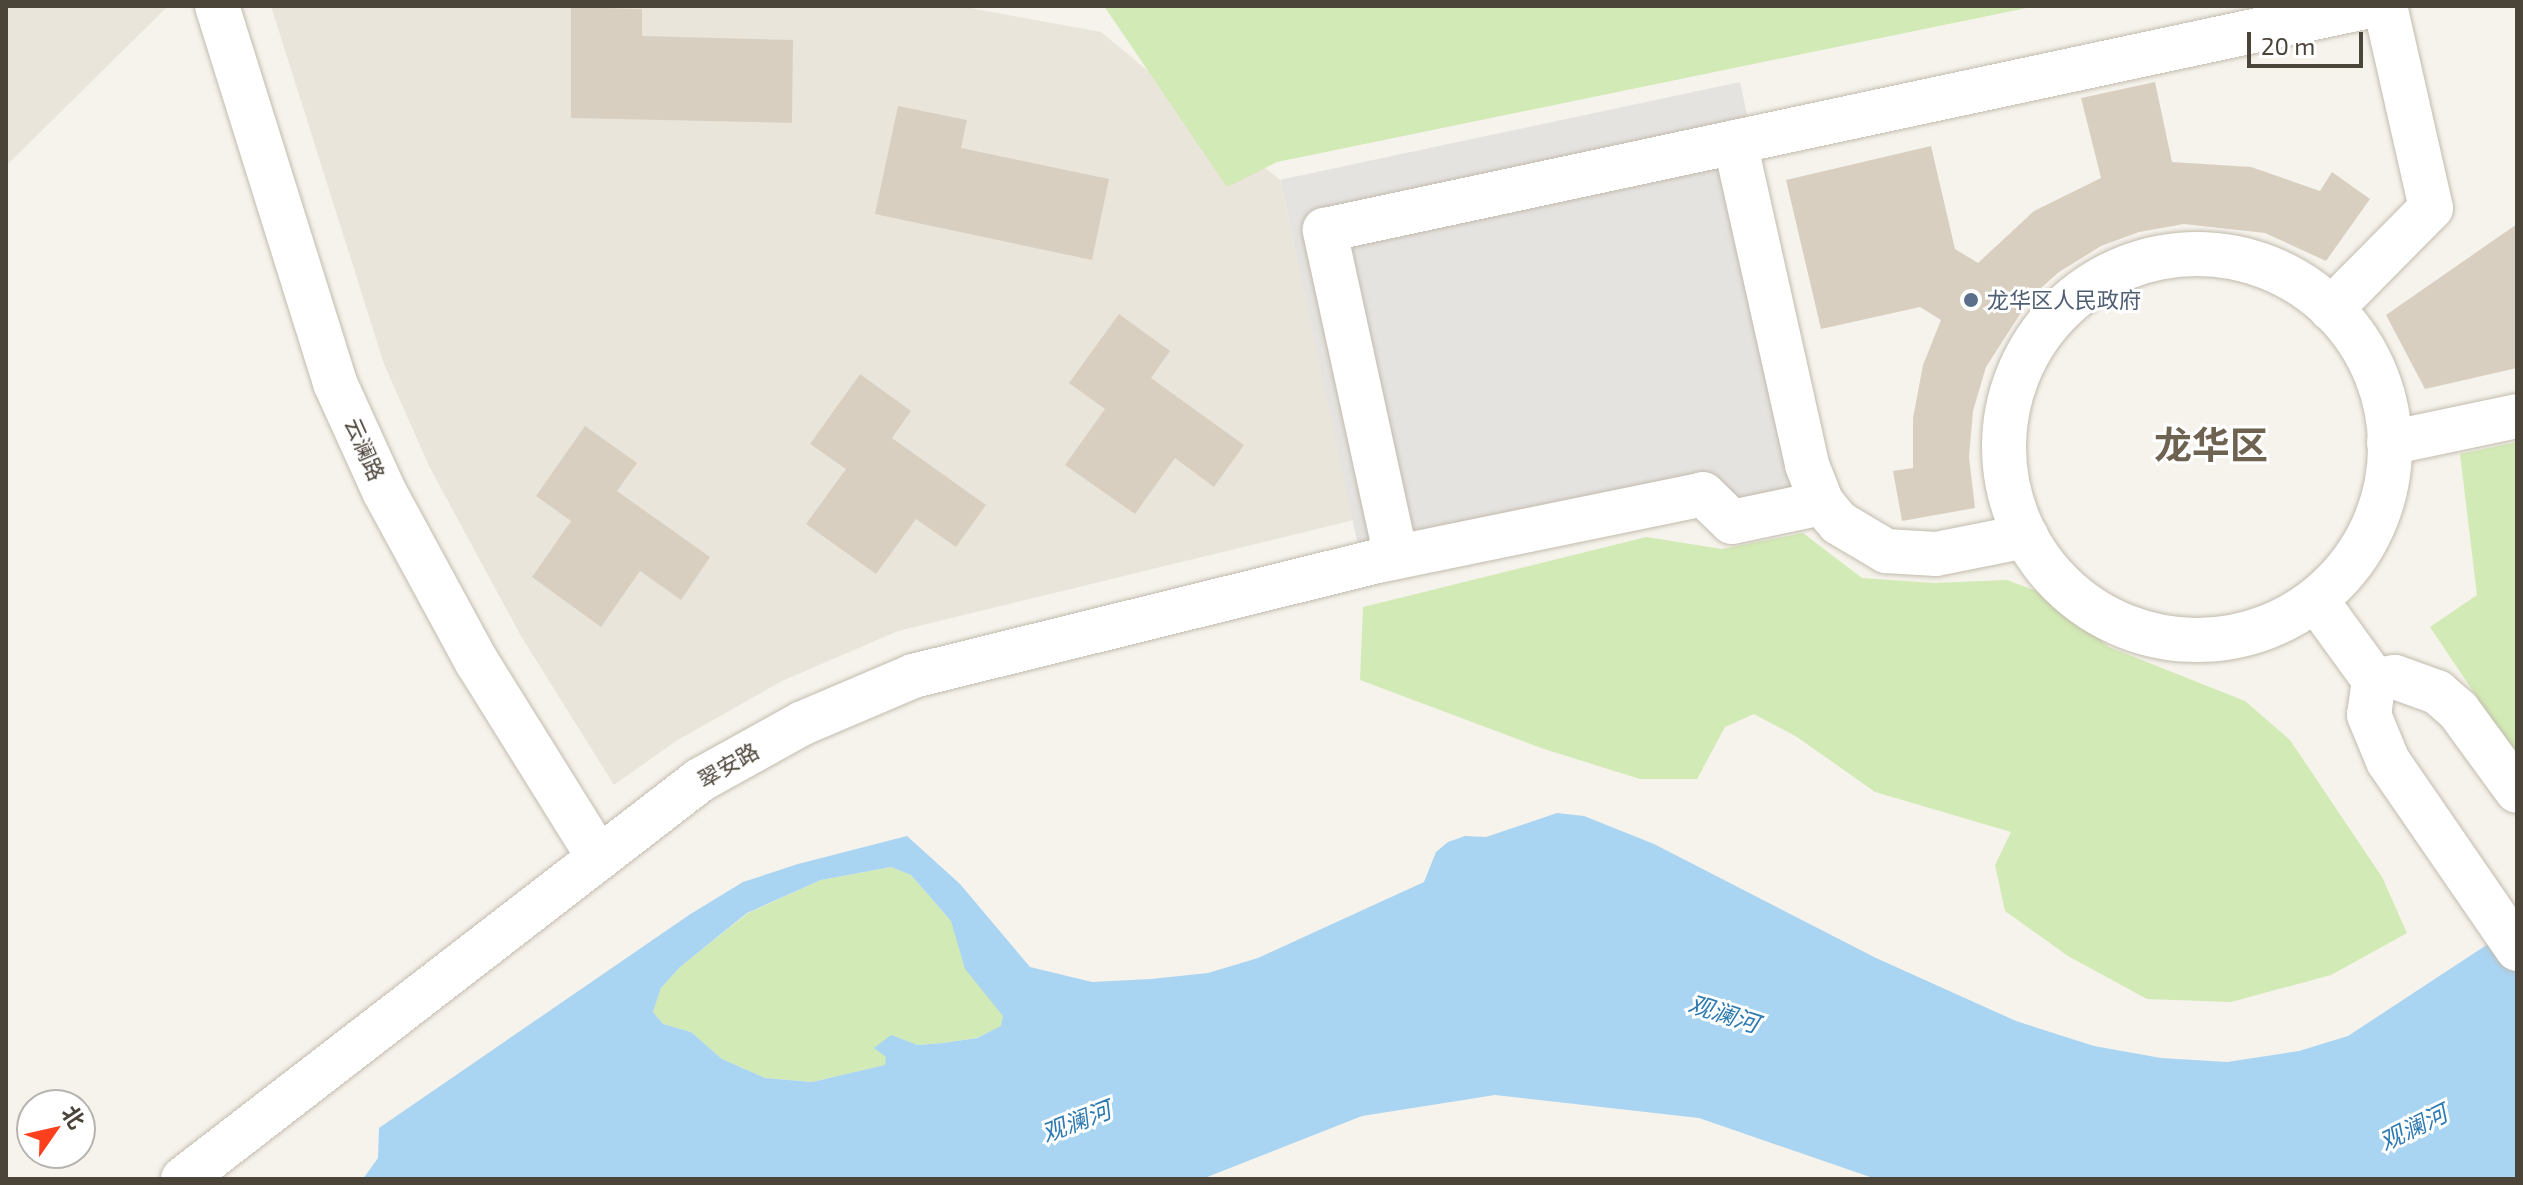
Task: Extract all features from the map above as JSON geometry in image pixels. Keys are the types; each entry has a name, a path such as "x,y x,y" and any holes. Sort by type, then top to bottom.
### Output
{"street":[{"name":"云澜路","path":"217,6 341,396 384,491 477,662 597,855"},
{"path":"1387,559 1325,230 2370,6"},
{"path":"2331,309 2431,208 2385,6"},
{"path":"1735,142 1807,465 1822,503 1861,540 1886,551 1936,554 2026,536"},
{"path":"2166,256 2226,256 2282,274 2331,309 2351,332 2379,384 2389,443 2388,473 2371,530 2356,556 2316,600 2262,629 2233,637 2171,639 2142,632 2086,605 2062,586 2026,536 2006,478 2009,402 2040,332 2084,289 2137,263 2166,256"},
{"path":"2389,443 2517,416"},
{"name":"翠安路","path":"183,1179 597,855 700,780 803,723 913,676 1387,559 1703,494 1732,522 1822,503"},
{"path":"2316,600 2374,680"},
{"path":"2374,680 2395,677 2437,692 2458,710 2517,791"},
{"path":"2374,680 2368,696 2376,735 2448,850 2517,949"}],"shaded area":[{"path":"6,6 168,6 6,166"},
{"path":"271,6 959,6 1101,32 1280,180 1354,520 898,631 782,681 676,741 614,785 521,636 430,468 384,364"},
{"path":"1740,82 1826,486 1366,584 1280,180"}],"green space":[{"path":"1104,6 2036,6 1277,162 1227,187"},
{"path":"2517,442 2517,757 2430,627 2477,595 2460,454"},
{"path":"1803,533 1862,578 1933,583 2007,580 2045,594 2109,647 2245,701 2290,740 2382,877 2407,933 2331,975 2231,1002 2147,999 2068,956 2005,911 1995,865 2011,832 1875,792 1797,737 1754,714 1725,727 1697,779 1640,779 1541,748 1360,680 1363,607 1646,537 1722,549"},
{"path":"891,867 911,875 951,921 1003,1016 1002,1026 976,1038 943,1043 918,1045 890,1035 886,1065 812,1082 765,1078 722,1059 691,1032 663,1024 653,1012 661,988 680,967 748,913 821,880"}],"water":[{"name":"观澜河","path":"1557,813 1584,816 1654,844 1876,958 2016,1021 2094,1046 2161,1058 2227,1062 2299,1051 2348,1036 2517,925 2517,1179 1876,1179 1699,1118 1495,1095 1362,1116 1202,1179 363,1179 378,1158 379,1128 689,915 743,882 798,864 907,836 960,884 1030,967 1092,982 1208,973 1258,958 1424,882 1436,852 1448,842 1465,836 1486,837","holes":["891,867 911,875 951,921 965,969 1003,1016 1001,1026 977,1038 943,1043 918,1045 891,1035 874,1048 886,1057 885,1065 812,1082 765,1078 722,1059 691,1032 663,1024 653,1012 661,988 680,967 747,913 821,880"]}],"building":[{"path":"571,7 642,9 642,36 793,40 792,123 571,118"},
{"name":"龙华区人民政府","path":"2155,82 2172,162 2251,167 2320,191 2332,172 2370,199 2326,261 2265,233 2184,224 2139,232 2101,246 2059,272 2031,297 1986,367 1973,411 1969,457 1975,508 1902,521 1893,471 1913,468 1913,418 1923,365 1941,320 1920,307 1821,329 1786,180 1931,146 1955,249 1978,263 2034,211 2101,178 2081,98"},
{"path":"898,106 967,120 961,148 1109,179 1092,260 875,214"},
{"path":"2517,224 2517,368 2425,389 2386,315"},
{"path":"1119,314 1170,351 1151,378 1244,445 1214,487 1175,458 1135,514 1065,465 1105,409 1069,383"},
{"path":"860,374 911,411 892,438 986,505 956,547 916,519 876,574 806,524 846,469 810,444"},
{"path":"585,426 637,463 617,491 710,557 681,600 640,571 601,627 532,577 571,521 536,496"}],"place":[{"name":"龙华区人民政府","path":"1971,300"}],"district":[{"name":"龙华区","path":"2211,445"}]}
